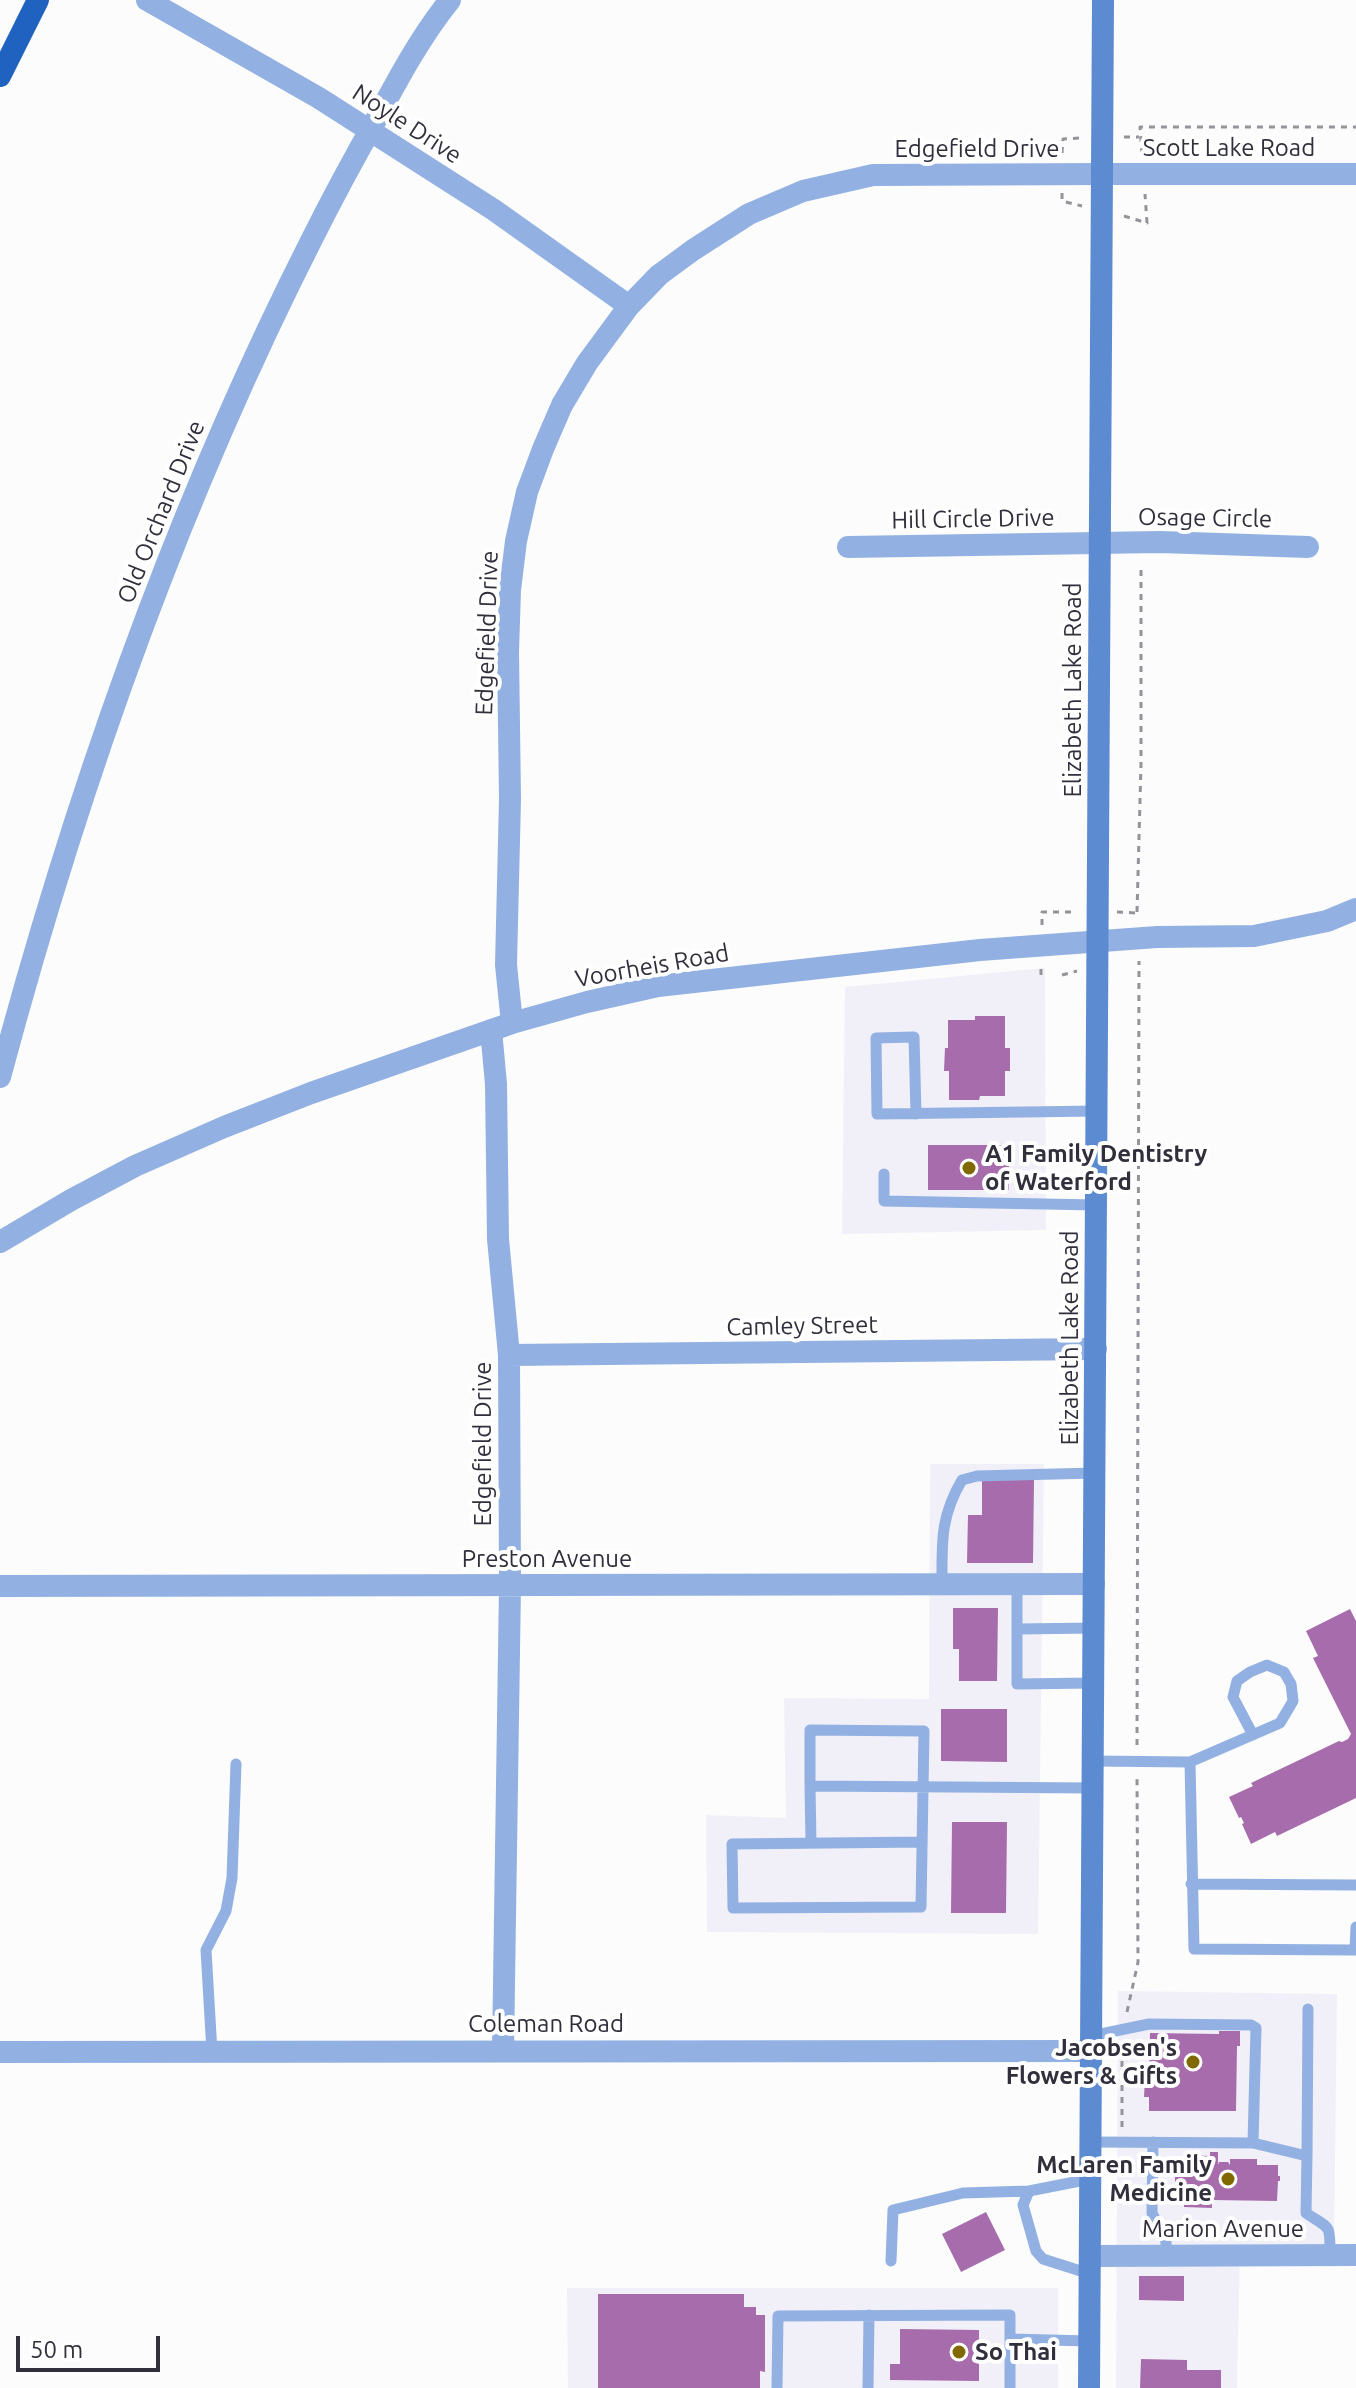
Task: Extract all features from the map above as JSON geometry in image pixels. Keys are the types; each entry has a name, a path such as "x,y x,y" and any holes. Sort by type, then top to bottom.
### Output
{"highway":[{"path":"0,76 38,0"}],"main road":[{"name":"Elizabeth Lake Road","path":"1089,2388 1103,0"}],"street":[{"name":"Noyle Drive","path":"147,0 319,98 494,210 629,306"},
{"name":"Old Orchard Drive","path":"0,1077 30,966 89,776 203,472 290,283 369,132 408,60 450,0"},
{"name":"Scott Lake Road","path":"1102,174 1356,174"},
{"name":"Edgefield Drive","path":"503,2050 510,1585 509,1355 498,1239 496,1084 506,965 510,590 516,541 527,492 562,405 587,363 629,306 659,275 749,214 803,191 873,175 1102,174"},
{"name":"Osage Circle","path":"1100,543 1308,547"},
{"name":"Hill Circle Drive","path":"848,547 1100,543"},
{"name":"Voorheis Road","path":"0,1242 135,1166 224,1127 502,1026 587,1002 658,986 903,958 1157,937 1254,936 1327,921 1356,909"},
{"name":"Camley Street","path":"509,1355 1096,1349"},
{"name":"Preston Avenue","path":"0,1586 1094,1584"},
{"name":"Coleman Road","path":"0,2052 1091,2043"},
{"name":"Marion Avenue","path":"1090,2265 1166,2256 1356,2255"}],"lane":[{"path":"916,1114 914,1037 876,1038 877,1114 916,1114 1097,1111"},
{"path":"884,1174 884,1201 1097,1205"},
{"path":"942,1584 942,1530 949,1505 962,1480 977,1476 1095,1473"},
{"path":"1017,1584 1017,1684 1094,1683"},
{"path":"1017,1629 1094,1628"},
{"path":"1093,1761 1190,1762 1253,1735 1280,1723 1293,1701 1291,1684 1284,1672 1267,1665 1237,1681 1233,1697 1253,1735"},
{"path":"811,1843 810,1730 924,1731 921,1907 733,1908 732,1844 922,1842"},
{"path":"1190,1762 1194,1949 1356,1950 1356,1927"},
{"path":"212,2052 206,1950 226,1911 232,1878 236,1764"},
{"path":"810,1786 1093,1788"},
{"path":"1191,1884 1356,1885"},
{"path":"1308,2009 1306,2213 1328,2226 1330,2255"},
{"path":"1091,2043 1124,2029 1149,2024 1254,2026 1253,2143"},
{"path":"1091,2142 1253,2143 1307,2156"},
{"path":"1153,2142 1152,2213 1166,2241 1166,2256"},
{"path":"891,2261 893,2210 963,2193 1029,2191 1090,2179"},
{"path":"1029,2191 1023,2205 1036,2251 1043,2259 1090,2265"},
{"path":"868,2388 869,2315"},
{"path":"777,2388 778,2316 1010,2315 1010,2388"},
{"path":"1010,2339 1089,2341"}],"path":[{"path":"1139,137 1140,127 1356,127"},
{"path":"1137,912 1142,635 1140,542"},
{"path":"1122,2142 1122,2049 1128,1999 1138,1962 1139,957"}],"shaded area":[{"path":"1045,968 1046,1230 842,1234 845,987"},
{"path":"930,1464 1044,1464 1038,1934 707,1932 706,1815 786,1818 784,1698 929,1699"},
{"path":"1118,1991 1337,1994 1334,2246 1240,2247 1237,2388 1116,2388"},
{"path":"567,2288 1058,2288 1058,2388 568,2388"}],"building":[{"path":"975,1016 1005,1016 1005,1048 1010,1048 1010,1071 1005,1071 1005,1096 949,1100 949,1071 944,1071 948,1020 975,1020"},
{"name":"A1 Family Dentistry of Waterford","path":"928,1145 1009,1145 1009,1190 928,1190"},
{"path":"982,1480 1034,1480 1033,1563 967,1563 968,1515 982,1515"},
{"path":"953,1608 998,1608 997,1681 959,1681 959,1649 953,1649"},
{"path":"1350,1609 1356,1621 1356,1798 1277,1836 1275,1832 1251,1844 1244,1823 1229,1797 1253,1786 1251,1783 1348,1739 1351,1734 1313,1658 1318,1656 1306,1631"},
{"path":"941,1709 1007,1709 1007,1762 941,1761"},
{"path":"952,1822 1007,1822 1006,1913 951,1913"},
{"name":"Jacobsen's Flowers & Gifts","path":"1219,2031 1240,2031 1236,2111 1149,2111 1149,2097 1144,2097 1145,2077 1149,2077 1150,2033 1219,2034"},
{"name":"McLaren Family Medicine","path":"1210,2152 1218,2152 1218,2165 1219,2162 1228,2162 1230,2165 1230,2159 1257,2159 1257,2165 1278,2165 1280,2181 1277,2201 1212,2200 1212,2208 1184,2207 1184,2189 1175,2189 1175,2177 1183,2177 1184,2155 1210,2156"},
{"path":"986,2212 1005,2250 961,2272 942,2234"},
{"path":"1139,2276 1184,2276 1184,2301 1139,2300"},
{"path":"598,2294 744,2294 744,2307 756,2307 756,2315 765,2315 765,2372 760,2371 760,2388 598,2388"},
{"path":"900,2329 979,2330 979,2381 890,2380 890,2364 900,2364"},
{"path":"1141,2359 1187,2360 1187,2370 1221,2370 1221,2388 1140,2388"}],"place":[{"name":"A1 Family Dentistry of Waterford","path":"969,1168"},
{"name":"Jacobsen's Flowers & Gifts","path":"1193,2062"},
{"name":"McLaren Family Medicine","path":"1228,2179"},
{"name":"So Thai","path":"959,2352"}]}
